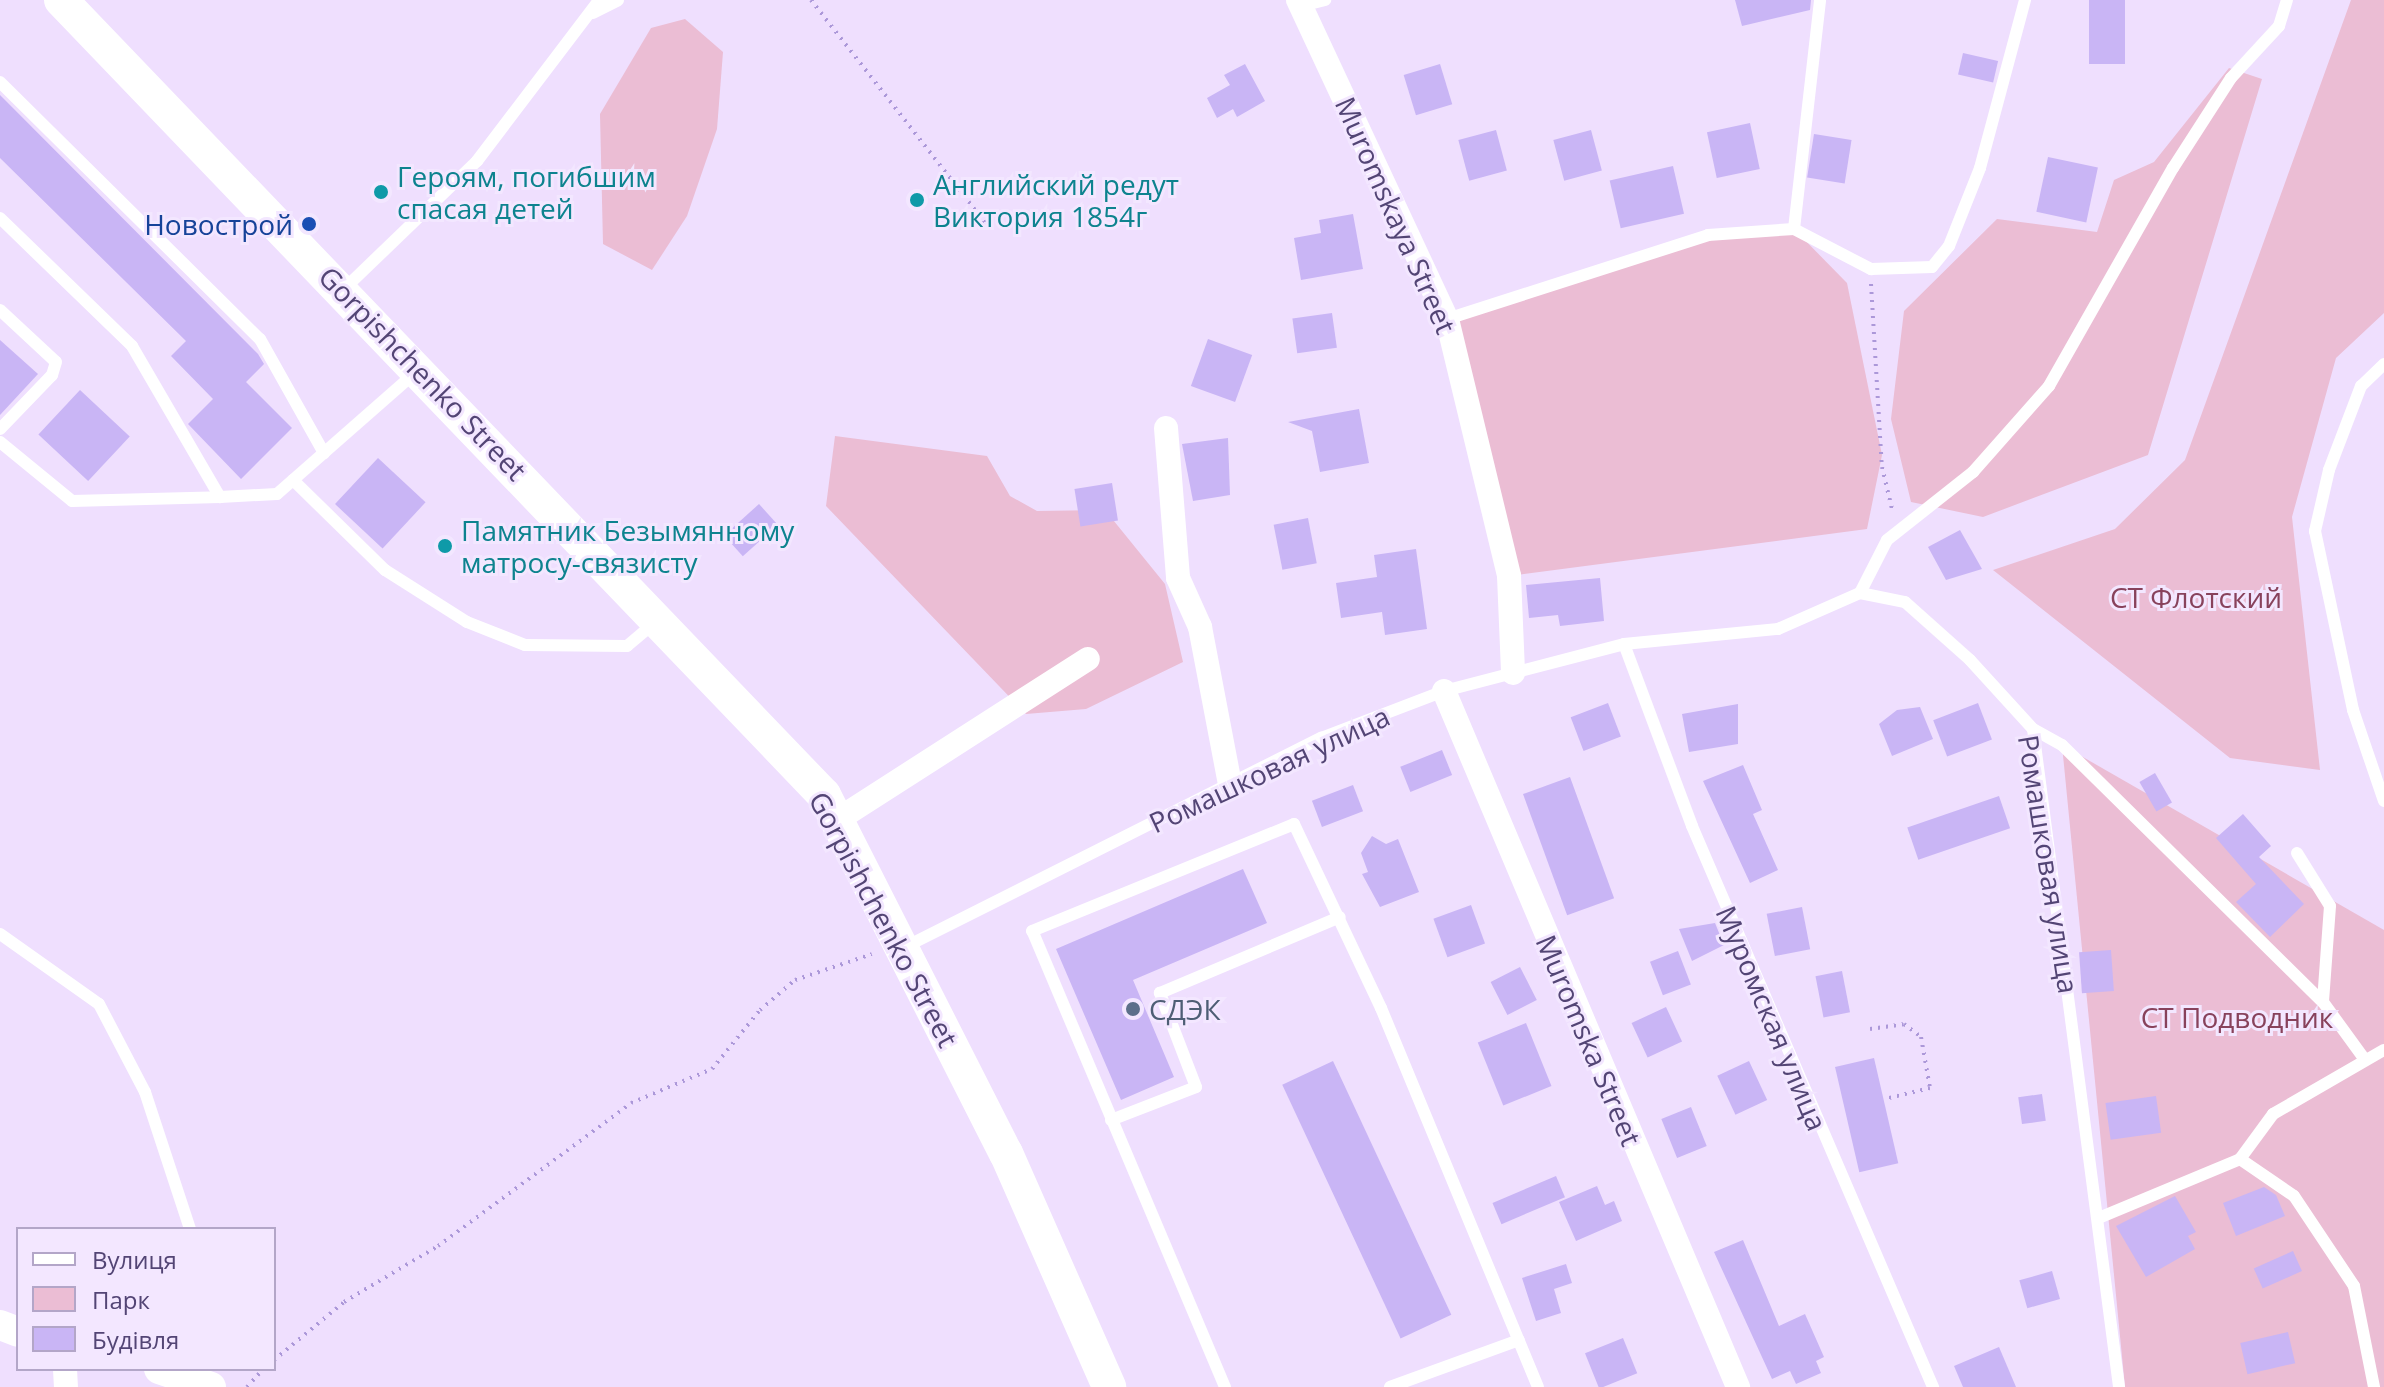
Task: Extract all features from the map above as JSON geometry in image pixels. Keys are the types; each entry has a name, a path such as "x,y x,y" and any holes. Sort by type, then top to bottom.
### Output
{"main road":[{"name":"Gorpishchenko Street","path":"61,0 343,290 824,795 1006,1153 1109,1387"}],"street":[{"name":"Muromskaya Street","path":"1300,3 1447,319 1509,576 1513,673"},
{"path":"1166,428 1178,578 1200,627 1230,784"},
{"path":"837,820 1088,659"},
{"name":"Muromska Street","path":"1444,691 1738,1387"},
{"path":"168,1371 205,1379"}],"lane":[{"path":"343,290 477,161 593,13 599,0"},
{"path":"593,13 618,0"},
{"path":"1300,3 1325,0"},
{"path":"1794,229 1820,0"},
{"path":"1447,319 1708,235 1794,229 1871,269 1932,267 1949,246 1980,168 2025,0"},
{"path":"1860,593 1887,540 1973,472 2049,386 2173,168 2231,78 2279,26 2287,0"},
{"path":"0,82 260,339 324,453"},
{"path":"0,218 132,346 220,497"},
{"path":"0,310 56,362 52,375 0,429"},
{"path":"2384,364 2361,386 2329,470 2315,531 2353,710 2384,801"},
{"path":"0,442 72,501 277,494 418,369"},
{"path":"293,480 385,570 467,622 525,645 627,646 658,620"},
{"name":"Ромашковая улица","path":"902,948 1321,738 1444,691 1624,644 1778,629 1860,593 1905,602 1970,660 2033,729 2101,1217 2119,1387"},
{"name":"Муромская улица","path":"1624,644 1698,841 1933,1387"},
{"path":"2033,729 2062,745 2323,1002 2363,1057"},
{"path":"1225,1387 1032,931 1294,824 1340,917 1538,1387"},
{"path":"2297,853 2330,906 2323,1002"},
{"path":"1111,1120 1196,1087 1160,993 1340,917"},
{"path":"0,934 99,1004 145,1092 184,1194 190,1227"},
{"path":"2101,1217 2240,1159 2273,1114 2363,1057 2384,1050"},
{"path":"2240,1159 2294,1196 2354,1286 2374,1387"},
{"path":"1390,1387 1519,1340"}],"path":[{"path":"811,0 990,229"},
{"path":"1871,269 1882,467 1893,514 1887,540"},
{"path":"276,1358 344,1302 438,1246 631,1103 712,1069 760,1010 795,980 840,960 902,948"},
{"path":"1870,1029 1904,1024 1921,1037 1930,1088 1885,1099"},
{"path":"247,1387 261,1371"}],"green space":[{"name":"СТ Флотский","path":"2351,0 2384,0 2384,313 2336,358 2292,517 2320,770 2230,758 1993,570 2115,529 2185,460"},
{"path":"685,19 723,52 717,129 687,216 652,270 603,244 600,114 651,28"},
{"path":"2229,68 2262,79 2148,455 1983,517 1911,502 1891,419 1904,311 1997,219 2097,232 2114,180 2154,162"},
{"path":"1794,229 1847,283 1882,455 1867,529 1509,576 1447,319 1708,235"},
{"path":"835,436 987,456 1010,496 1037,511 1105,510 1165,584 1183,662 1086,709 1026,714 826,506"},
{"name":"СТ Подводник","path":"2062,745 2384,930 2384,1387 2125,1387"}],"building":[{"path":"1735,0 1811,0 1810,10 1742,26"},
{"path":"2089,0 2125,0 2125,64 2089,64"},
{"path":"1963,53 1998,61 1993,83 1958,74"},
{"path":"1245,64 1265,101 1237,117 1233,109 1217,118 1207,98 1230,85 1224,75"},
{"path":"1440,64 1452,104 1416,115 1404,75"},
{"path":"0,95 258,354 264,364 246,382 292,428 241,479 188,424 213,399 171,356 186,341 0,158"},
{"path":"1750,123 1760,169 1717,178 1707,132"},
{"path":"1496,130 1507,171 1469,181 1458,140"},
{"path":"1591,130 1602,171 1564,181 1553,140"},
{"path":"1814,134 1852,140 1845,183 1807,177"},
{"path":"2048,157 2098,168 2086,222 2036,212"},
{"path":"1673,166 1684,214 1621,228 1610,181"},
{"path":"1353,214 1363,269 1301,280 1294,238 1321,233 1319,220"},
{"path":"1332,313 1337,348 1297,353 1292,319"},
{"path":"1208,339 1252,355 1235,402 1191,386"},
{"path":"0,340 38,374 0,415"},
{"path":"80,390 130,436 88,481 38,435"},
{"path":"1359,409 1369,463 1320,472 1312,431 1288,422"},
{"path":"1228,438 1230,495 1193,501 1182,444"},
{"path":"378,458 426,502 383,548 335,504"},
{"path":"1112,483 1118,521 1080,526 1074,489"},
{"path":"759,504 778,525 743,556 724,535"},
{"path":"1308,518 1317,563 1282,570 1274,525"},
{"path":"1960,530 1982,569 1946,580 1928,547"},
{"path":"1416,549 1427,629 1385,635 1382,612 1341,618 1336,583 1377,577 1374,555"},
{"path":"1600,578 1604,621 1560,626 1558,615 1529,618 1526,585"},
{"path":"1608,703 1621,737 1584,751 1571,717"},
{"path":"1978,703 1992,739 1947,757 1933,720"},
{"path":"1738,704 1738,744 1689,752 1682,714"},
{"path":"1920,707 1933,739 1892,756 1879,724 1897,710"},
{"path":"1442,750 1452,775 1410,792 1400,767"},
{"path":"1743,765 1762,810 1753,814 1778,870 1750,883 1703,781"},
{"path":"2155,773 2172,802 2156,811 2139,782"},
{"path":"1570,777 1614,898 1567,915 1523,794"},
{"path":"1353,785 1363,811 1322,827 1312,801"},
{"path":"1999,796 2010,828 1918,860 1907,828"},
{"path":"2243,814 2271,846 2259,857 2304,904 2270,937 2236,902 2256,884 2216,838"},
{"path":"1372,836 1386,844 1398,839 1419,892 1380,907 1362,874 1368,872 1361,853"},
{"path":"1243,869 1267,923 1133,980 1174,1077 1121,1100 1056,949"},
{"path":"1471,905 1485,944 1447,957 1433,919"},
{"path":"1802,907 1810,949 1775,956 1767,914"},
{"path":"1715,923 1724,945 1692,961 1679,929"},
{"path":"2111,950 2114,991 2082,993 2079,952"},
{"path":"1678,951 1691,985 1663,995 1650,962"},
{"path":"1520,967 1537,1000 1507,1015 1491,982"},
{"path":"1842,971 1850,1012 1824,1017 1815,976"},
{"path":"1666,1007 1682,1041 1648,1057 1632,1023"},
{"path":"1526,1023 1551,1086 1503,1106 1478,1042"},
{"path":"1874,1058 1898,1163 1859,1172 1835,1067"},
{"path":"1333,1061 1451,1315 1401,1338 1282,1085"},
{"path":"1749,1061 1767,1100 1735,1115 1717,1076"},
{"path":"2042,1094 2046,1121 2022,1124 2018,1097"},
{"path":"2156,1096 2161,1133 2111,1140 2105,1103"},
{"path":"1691,1107 1707,1146 1677,1158 1661,1119"},
{"path":"1556,1176 1565,1197 1501,1224 1492,1203"},
{"path":"1597,1186 1605,1205 1614,1201 1622,1221 1576,1241 1559,1202"},
{"path":"2264,1187 2276,1195 2285,1216 2236,1236 2223,1203"},
{"path":"2175,1196 2196,1232 2188,1236 2195,1249 2146,1277 2116,1226"},
{"path":"1743,1240 1779,1326 1805,1314 1824,1357 1816,1361 1821,1373 1796,1384 1790,1371 1772,1379 1714,1252"},
{"path":"2293,1251 2302,1271 2263,1289 2254,1268"},
{"path":"1566,1264 1572,1283 1554,1289 1561,1313 1536,1321 1522,1278"},
{"path":"2052,1271 2060,1299 2027,1308 2019,1280"},
{"path":"2288,1332 2295,1363 2247,1374 2240,1343"},
{"path":"1623,1338 1637,1373 1599,1387 1585,1353"},
{"path":"1999,1347 2016,1387 1963,1387 1954,1366"}],"place":[{"name":"Героям, погибшим спасая детей","path":"381,192"},
{"name":"Английский редут Виктория 1854г","path":"917,200"},
{"name":"Новострой","path":"309,224"},
{"name":"Памятник Безымянному матросу-связисту","path":"445,546"},
{"name":"СДЭК","path":"1133,1009"}]}
